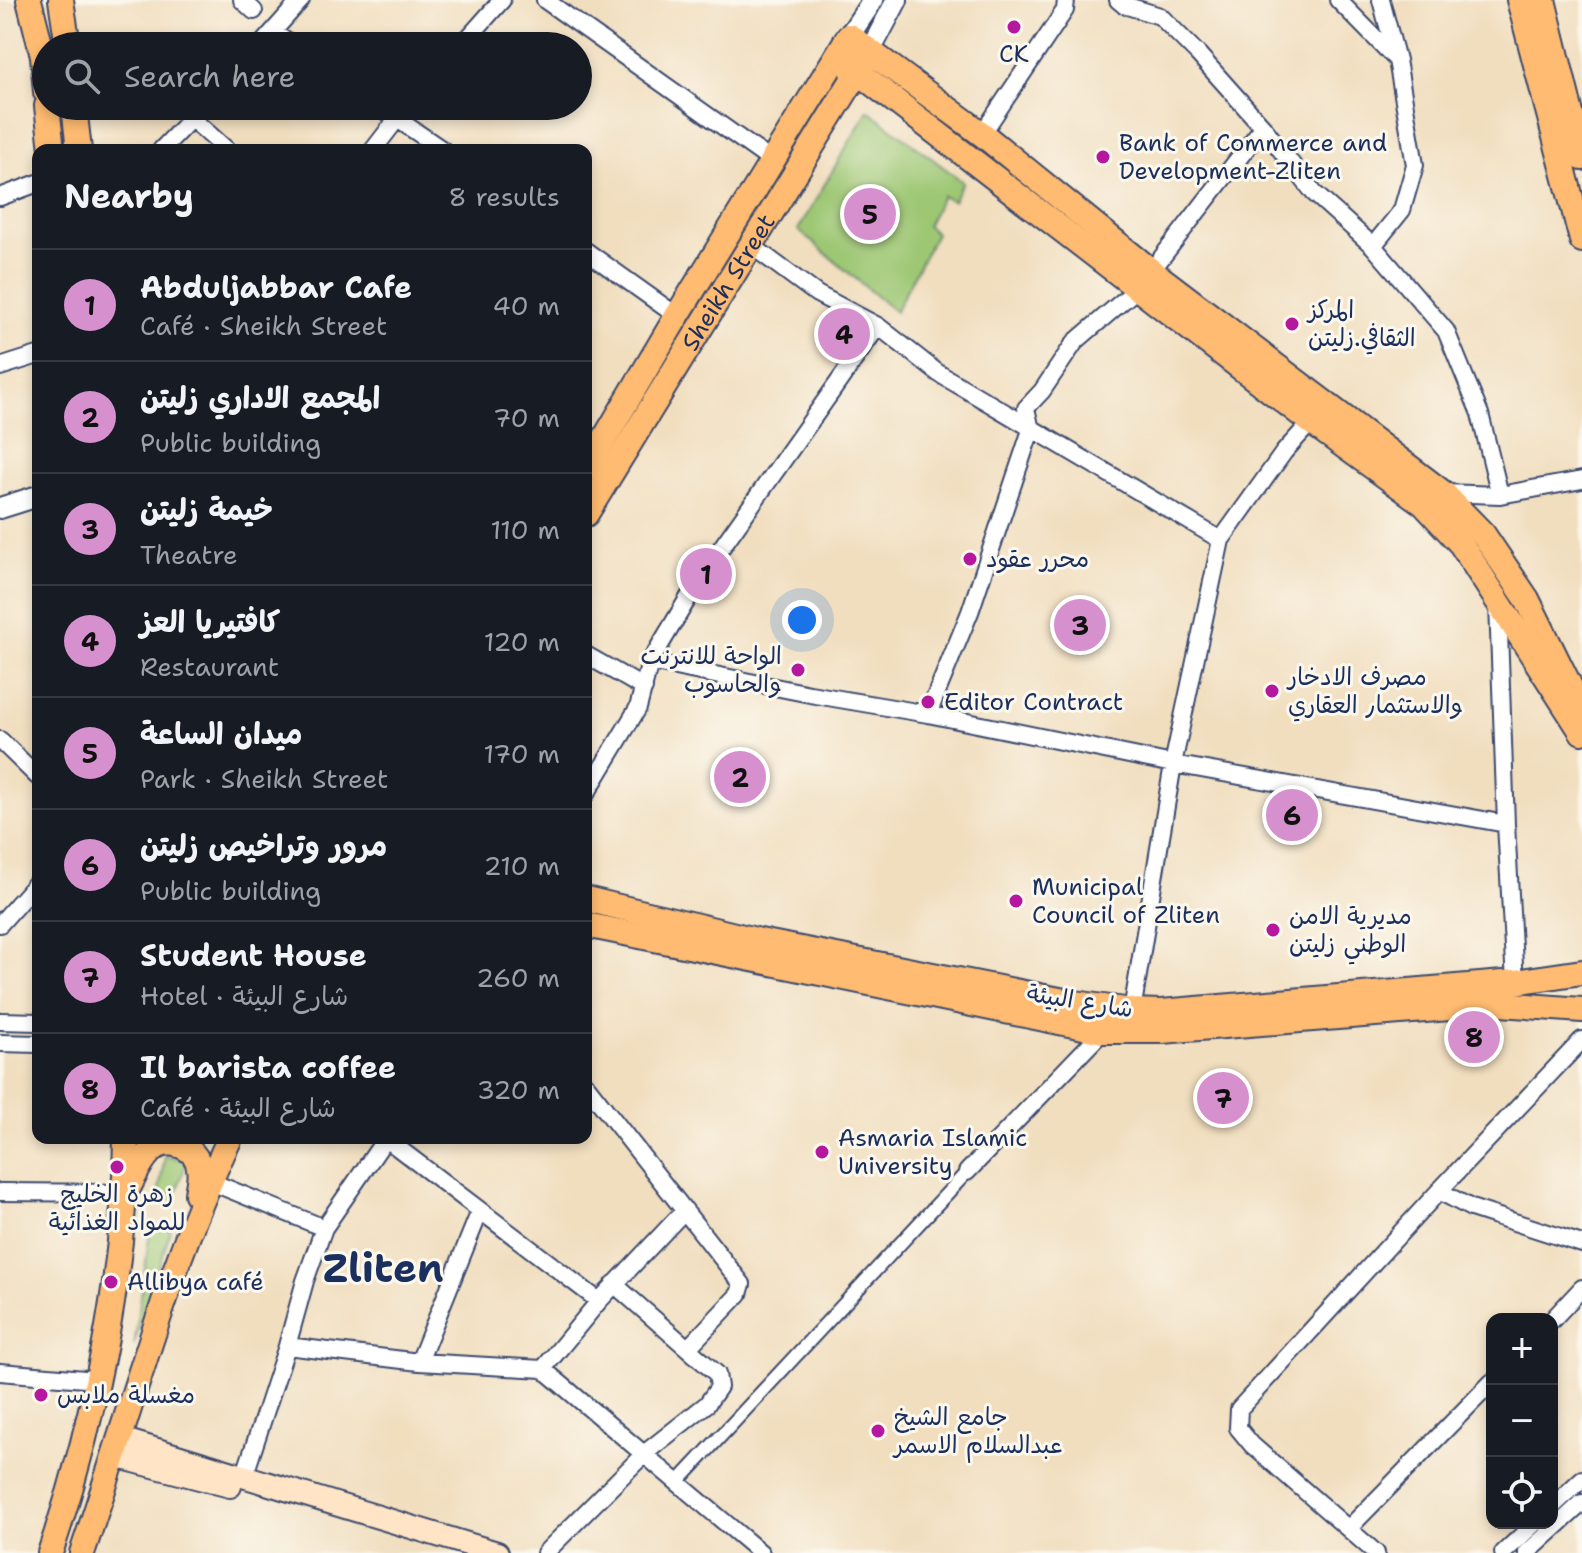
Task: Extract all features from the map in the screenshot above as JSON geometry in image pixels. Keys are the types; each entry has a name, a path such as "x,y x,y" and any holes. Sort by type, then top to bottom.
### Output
{"main road":[{"path":"29,0 37,32"},
{"path":"1519,0 1582,240"},
{"path":"1543,0 1582,158"},
{"path":"68,5 68,32"},
{"path":"843,46 1144,279 1443,493 1483,534 1527,599 1582,711"},
{"name":"Sheikh Street","path":"592,460 843,46"},
{"path":"864,61 982,134 1311,422 1424,504 1461,544 1582,732"},
{"name":"Sheikh Street","path":"592,504 864,61"},
{"path":"49,120 51,144"},
{"path":"76,120 78,144"},
{"name":"شارع البيئة","path":"592,901 758,950 1103,1031 1162,1031 1500,1004 1582,1010"},
{"name":"شارع البيئة","path":"592,926 1132,1011 1161,1012 1515,982 1582,972"},
{"path":"50,1553 83,1449 97,1380 126,1193 126,1144"},
{"path":"126,1193 148,1153 165,1144 184,1146 197,1160 200,1169 194,1220"},
{"path":"82,1553 175,1268 227,1144"},
{"path":"118,1447 244,1477 497,1553"},
{"path":"118,1447 239,1489 444,1553"}],"street":[{"path":"273,32 301,0"},
{"path":"473,32 502,0"},
{"path":"545,0 590,32"},
{"path":"843,46 873,0"},
{"path":"864,61 897,0"},
{"path":"982,134 1065,10 1066,0"},
{"path":"1118,0 1124,5 1160,16 1263,127 1314,193 1373,246 1446,331 1480,414 1500,495"},
{"path":"1338,0 1397,60"},
{"path":"1373,246 1402,210 1415,165 1397,60 1381,0"},
{"path":"592,33 773,162"},
{"path":"167,144 189,120"},
{"path":"203,120 222,144"},
{"path":"378,144 396,120"},
{"path":"411,120 437,144"},
{"path":"928,714 970,612 1031,430 1026,408 1042,391 1075,342 1144,279 1263,127"},
{"path":"0,197 32,185"},
{"path":"752,246 817,294 878,326 938,373 1221,540"},
{"path":"592,255 677,316"},
{"path":"592,784 638,708 650,662 702,575 878,326"},
{"path":"0,367 32,357"},
{"path":"1132,1011 1173,764 1221,540 1284,452 1311,422"},
{"path":"1443,493 1500,495 1582,480"},
{"path":"0,508 32,498"},
{"path":"1498,600 1515,982"},
{"path":"592,658 644,688"},
{"path":"650,662 1173,764 1506,824"},
{"path":"0,740 32,771"},
{"path":"0,924 32,888"},
{"path":"0,1021 32,1022"},
{"path":"677,1483 1103,1031"},
{"path":"1376,1553 1252,1445 1238,1428 1237,1415 1261,1384 1582,1040"},
{"path":"0,1043 32,1044"},
{"path":"592,1093 742,1284 739,1294 688,1348"},
{"path":"244,1477 324,1228 382,1144"},
{"path":"394,1144 599,1301"},
{"path":"209,1181 324,1228"},
{"path":"1439,1191 1471,1208 1582,1244"},
{"path":"0,1192 126,1193"},
{"path":"543,1369 614,1284 685,1210"},
{"path":"419,1362 480,1211"},
{"path":"545,1553 645,1453 707,1404 719,1387 717,1374 614,1284"},
{"path":"1558,1314 1582,1288"},
{"path":"287,1346 419,1362 543,1369 645,1453 751,1550"},
{"path":"0,1372 97,1380"},
{"path":"1349,1528 1489,1385"},
{"path":"1558,1501 1582,1479"},
{"path":"1527,1553 1582,1503"},
{"path":"1503,1553 1529,1529"}],"green space":[{"path":"868,110 963,182 953,201 942,196 927,226 936,233 895,312 798,230"},
{"path":"165,1156 187,1161 174,1199 158,1196"},
{"path":"151,1224 171,1229 134,1345"}],"place":[{"name":"CK","path":"1014,27"},
{"name":"Bank of Commerce and Development-Zliten","path":"1103,157"},
{"name":"ميدان الساعة","path":"870,214"},
{"name":"المركز الثقافي.زليتن","path":"1292,324"},
{"name":"كافتيريا العز","path":"844,334"},
{"name":"محرر عقود","path":"970,559"},
{"name":"Abduljabbar Cafe","path":"706,574"},
{"name":"خيمة زليتن","path":"1080,625"},
{"name":"الواحة للانترنت والحاسوب","path":"798,670"},
{"name":"مصرف اﻻدخار واﻻستثمار العقاري","path":"1272,691"},
{"name":"Editor Contract","path":"928,702"},
{"name":"المجمع الاداري زليتن","path":"740,777"},
{"name":"مرور وتراخيص زليتن","path":"1292,815"},
{"name":"Municipal Council of Zliten","path":"1016,901"},
{"name":"مديرية الامن الوطني زليتن","path":"1273,930"},
{"name":"Il barista coffee","path":"1474,1037"},
{"name":"Student House","path":"1223,1098"},
{"name":"Asmaria Islamic University","path":"822,1152"},
{"name":"زهرة الخليج للمواد الغذائية","path":"117,1167"},
{"name":"Allibya café","path":"111,1282"},
{"name":"مغسلة ملابس","path":"41,1395"},
{"name":"جامع الشيخ عبدالسلام الاسمر","path":"878,1431"}],"district":[{"name":"Zliten","path":"383,1268"}]}
